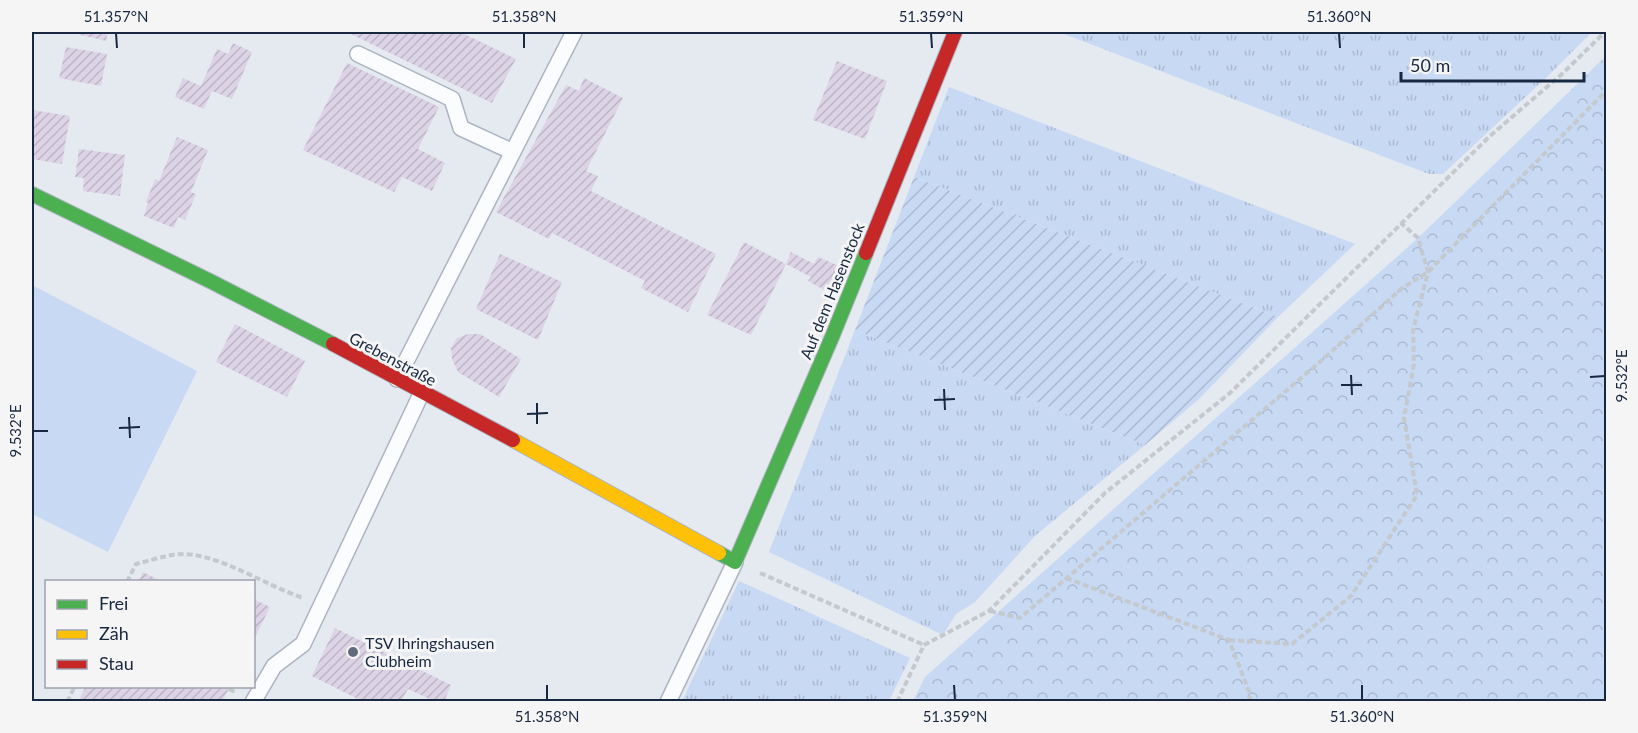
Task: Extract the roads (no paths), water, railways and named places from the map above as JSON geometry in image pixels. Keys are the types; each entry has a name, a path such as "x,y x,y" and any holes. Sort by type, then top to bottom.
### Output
{"street":[{"name":"Auf dem Hasenstock","path":"735,562 832,337 955,32"},
{"name":"Grebenstraße","path":"32,194 128,240 422,392 735,562"}],"lane":[{"path":"397,379 574,32"},
{"path":"358,54 452,99 461,128 513,152"},
{"path":"253,702 274,666 303,644 422,392"},
{"path":"668,702 735,562"}],"place":[{"name":"TSV Ihringshausen Clubheim","path":"353,652"}]}
